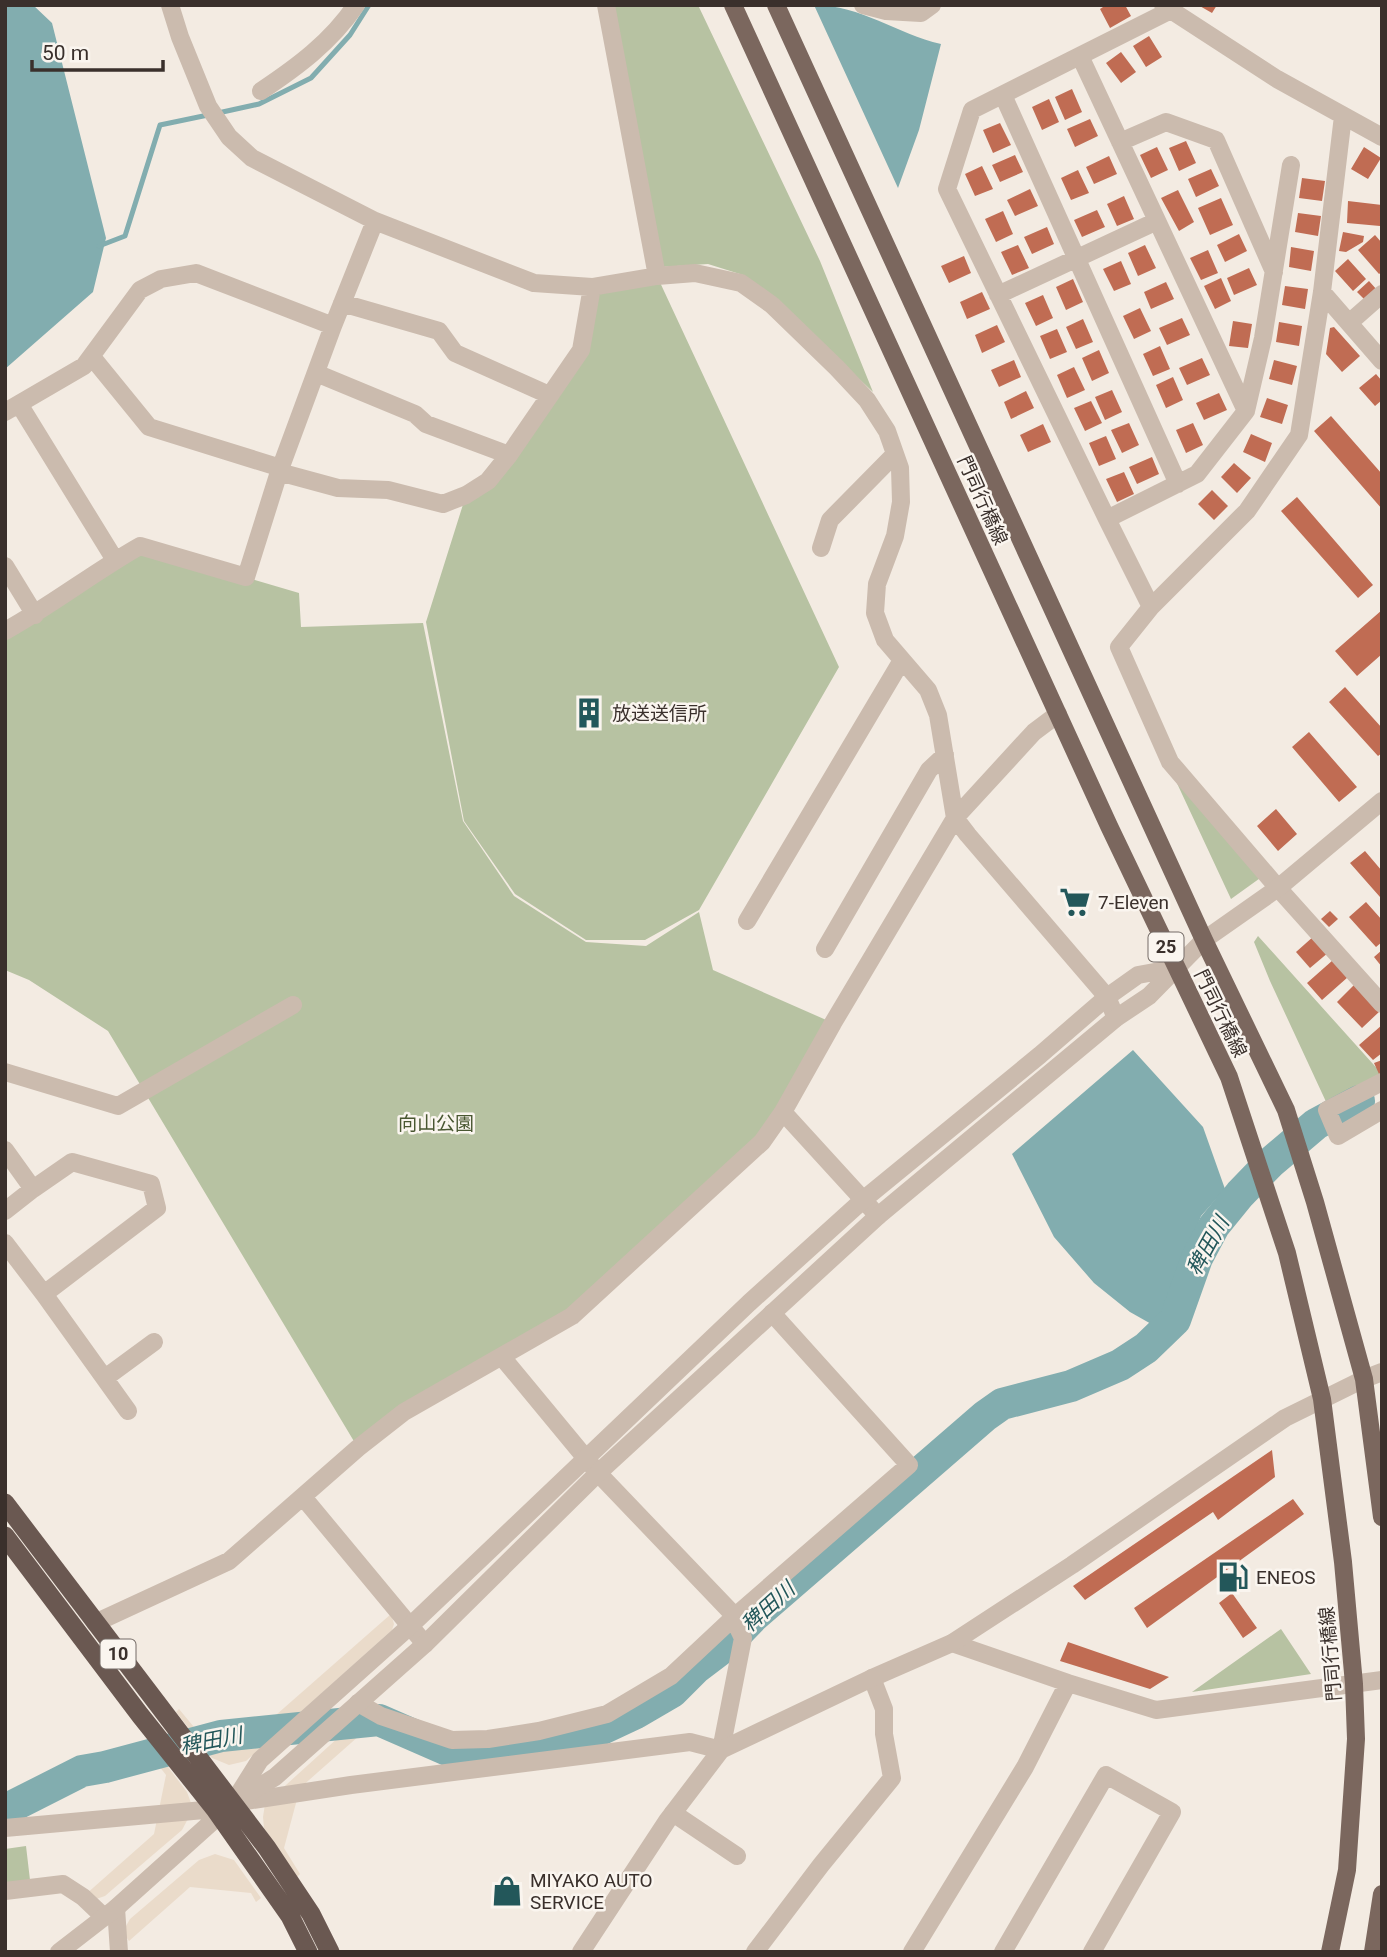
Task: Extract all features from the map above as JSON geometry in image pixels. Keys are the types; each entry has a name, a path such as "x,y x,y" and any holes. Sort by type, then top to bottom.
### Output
{"highway":[{"name":"10","path":"5,1503 95,1623 222,1809 290,1916 308,1952"},
{"name":"10","path":"5,1536 140,1714 222,1809 267,1848 311,1914 330,1952"}],"main road":[{"name":"門司行橋線","path":"733,5 1058,714 1229,1077 1287,1252 1322,1399 1343,1562 1354,1684 1356,1739 1347,1871 1330,1952"},
{"name":"門司行橋線","path":"776,5 1204,940 1286,1110 1315,1202 1364,1379 1382,1517"},
{"path":"1373,1952 1382,1894"}],"street":[{"path":"170,5 208,106 229,137 252,158 375,221 534,283 592,287 657,276 695,274 741,282 772,305 867,400 887,431 900,468 901,502 895,536 877,584 875,612 885,639 928,690 939,715 955,818 1107,997 1116,1018"},
{"path":"261,91 295,69 321,47 356,5"},
{"path":"606,5 657,276"},
{"path":"863,5 886,11 921,13 932,5"},
{"path":"1152,607 947,189 972,110 1080,56 1169,7 1277,79 1382,137"},
{"path":"1080,56 1246,411"},
{"path":"1003,95 1178,484"},
{"path":"1343,116 1322,292 1299,435 1247,511 1152,607 1119,647 1170,762 1382,1004"},
{"path":"1120,142 1166,122 1216,140 1274,272"},
{"path":"1107,519 1196,474 1246,411 1263,338 1291,166"},
{"path":"5,631 35,615 140,546 246,577 280,470 375,221"},
{"path":"998,295 1157,221"},
{"path":"115,560 12,408 85,366 140,290 162,279 196,273 333,326"},
{"path":"92,357 149,427 338,488 388,490 443,504 466,495 488,481 581,351 592,287"},
{"path":"1322,292 1382,360"},
{"path":"1349,323 1382,294"},
{"path":"342,303 439,331 455,353 549,395"},
{"path":"316,373 415,414 426,424 509,455"},
{"path":"821,548 830,520 895,454"},
{"path":"5,566 35,615"},
{"path":"747,922 902,660"},
{"path":"95,1623 229,1561 358,1448 404,1412 572,1316 762,1142 783,1112 955,818 1034,732 1058,714"},
{"path":"825,949 929,770 945,755"},
{"path":"222,1809 275,1777 425,1644 598,1473 878,1216 1116,1018 1149,996 1204,940 1278,888 1382,801"},
{"path":"59,1952 110,1913 222,1809 260,1760 410,1626 749,1303 863,1200 1107,997 1138,975 1176,968"},
{"path":"6,1072 118,1106 293,1005"},
{"path":"1382,1082 1326,1110 1338,1136 1382,1110"},
{"path":"783,1112 878,1216"},
{"path":"5,1150 33,1189"},
{"path":"5,1211 72,1162 151,1184 157,1208 44,1294"},
{"path":"5,1243 128,1411"},
{"path":"358,1703 390,1719 452,1740 488,1739 539,1731 607,1714 671,1676 733,1618 909,1465 772,1313"},
{"path":"105,1378 154,1342"},
{"path":"502,1357 598,1473 730,1611 743,1638 721,1750 673,1813 581,1952"},
{"path":"5,1828 222,1809 351,1785 690,1742 721,1750 872,1678 953,1643 1072,1565 1285,1418 1382,1372"},
{"path":"303,1497 425,1644"},
{"path":"953,1643 1156,1710 1382,1680"},
{"path":"755,1952 892,1778 884,1734 884,1709 872,1678"},
{"path":"912,1952 1025,1767 1068,1683"},
{"path":"1003,1952 1106,1775 1172,1812 1092,1952"},
{"path":"673,1813 737,1856"},
{"path":"5,1891 63,1884 110,1913 119,1952"}],"green space":[{"path":"606,5 698,5 820,261 873,392 743,275 708,264 661,267"},
{"path":"657,276 839,667 699,910 645,940 586,940 515,894 464,821 426,622 466,495 581,351 592,287"},
{"name":"向山公園","path":"140,546 299,593 301,627 423,623 463,821 514,896 586,942 646,946 699,912 713,970 833,1023 783,1112 572,1316 358,1448 108,1031 29,980 5,970 5,631"},
{"path":"1175,779 1263,876 1231,899"},
{"path":"1258,936 1382,1074 1328,1106 1270,981 1254,942"},
{"path":"1281,1629 1311,1674 1192,1692"},
{"path":"26,1846 30,1880 5,1883 5,1849"}],"shaded area":[{"path":"391,1614 394,1624 392,1630 246,1761 229,1765 212,1758 176,1712 179,1709 211,1745 229,1743 268,1722"},
{"path":"361,1717 377,1720 300,1788 284,1848 300,1874 296,1878 264,1828 265,1804"},
{"path":"152,1746 187,1792 191,1803 190,1815 182,1830 105,1896 96,1899 85,1895 154,1834 166,1775 146,1749"},
{"path":"215,1854 234,1860 261,1898 256,1902 251,1893 190,1887 129,1941 125,1935 130,1919 199,1860"}],"water":[{"path":"5,5 33,5 52,23 106,238 93,292 5,369"},
{"path":"814,5 847,10 941,44 919,130 898,188"},
{"path":"1133,1050 1203,1127 1225,1189 1201,1216 1187,1253 1173,1305 1153,1325 1130,1312 1094,1283 1054,1237 1012,1154"}],"building":[{"path":"1106,5 1125,5 1131,16 1110,28 1100,9"},
{"path":"1198,5 1217,5 1212,13"},
{"path":"1149,36 1162,57 1146,67 1133,46"},
{"path":"1121,52 1136,72 1121,83 1106,63"},
{"path":"1072,89 1082,112 1065,120 1055,97"},
{"path":"1049,99 1059,122 1042,130 1032,107"},
{"path":"1090,119 1098,136 1075,147 1067,129"},
{"path":"1000,123 1011,145 993,153 983,130"},
{"path":"1186,141 1196,163 1179,171 1169,148"},
{"path":"1157,147 1168,170 1151,178 1140,155"},
{"path":"1364,147 1381,158 1368,179 1351,169"},
{"path":"1015,155 1023,172 1000,182 992,165"},
{"path":"1109,156 1117,174 1094,184 1086,167"},
{"path":"982,166 993,189 975,196 965,174"},
{"path":"1211,169 1219,186 1196,197 1188,179"},
{"path":"1078,170 1089,193 1071,200 1061,178"},
{"path":"1302,178 1325,181 1322,201 1299,198"},
{"path":"1030,189 1038,206 1015,216 1007,200"},
{"path":"1178,190 1194,222 1179,231 1161,198"},
{"path":"1124,196 1134,219 1117,226 1107,204"},
{"path":"1221,198 1233,225 1210,235 1198,208"},
{"path":"1348,201 1382,205 1380,226 1347,223"},
{"path":"1097,210 1105,227 1082,237 1074,220"},
{"path":"1003,211 1013,234 996,242 985,219"},
{"path":"1298,213 1321,216 1318,236 1295,232"},
{"path":"1047,227 1054,244 1032,254 1024,237"},
{"path":"1343,232 1364,236 1363,242 1346,252 1339,251"},
{"path":"1239,234 1247,251 1225,262 1217,245"},
{"path":"1375,235 1382,243 1382,272 1379,274 1358,250"},
{"path":"1018,245 1029,268 1012,275 1001,252"},
{"path":"1145,245 1156,268 1138,276 1128,253"},
{"path":"1291,247 1314,251 1311,271 1289,267"},
{"path":"1208,250 1218,273 1201,280 1190,258"},
{"path":"964,256 971,273 949,283 941,266"},
{"path":"1348,259 1366,279 1353,291 1335,271"},
{"path":"1121,261 1131,284 1114,291 1103,269"},
{"path":"1249,268 1257,285 1234,295 1227,278"},
{"path":"1221,278 1231,301 1215,309 1204,286"},
{"path":"1073,279 1083,302 1066,310 1056,287"},
{"path":"1369,281 1377,290 1365,300 1357,292"},
{"path":"1166,282 1174,299 1151,309 1144,292"},
{"path":"1285,286 1308,289 1305,309 1282,305"},
{"path":"982,292 990,309 967,319 960,302"},
{"path":"1043,295 1053,318 1036,326 1025,303"},
{"path":"1140,308 1151,331 1134,339 1123,316"},
{"path":"1182,318 1190,335 1167,345 1159,328"},
{"path":"1083,319 1093,342 1076,349 1066,327"},
{"path":"1233,321 1252,324 1248,348 1229,346"},
{"path":"1279,322 1302,326 1299,346 1276,342"},
{"path":"997,325 1005,342 982,353 975,335"},
{"path":"1334,327 1360,356 1342,372 1326,354 1330,328"},
{"path":"1057,329 1067,352 1050,359 1040,336"},
{"path":"1160,346 1170,369 1153,376 1143,354"},
{"path":"1099,350 1109,373 1092,381 1082,358"},
{"path":"1202,358 1210,375 1187,385 1179,368"},
{"path":"1014,360 1021,377 999,387 991,370"},
{"path":"1274,360 1297,366 1292,385 1269,379"},
{"path":"1074,367 1085,390 1067,398 1057,375"},
{"path":"1376,374 1382,381 1382,400 1375,406 1359,388"},
{"path":"1173,377 1183,400 1166,408 1156,385"},
{"path":"1112,390 1122,412 1105,420 1095,397"},
{"path":"1026,391 1034,408 1011,419 1004,402"},
{"path":"1219,393 1227,410 1204,420 1196,403"},
{"path":"1267,398 1288,405 1282,424 1260,417"},
{"path":"1091,401 1102,423 1085,431 1074,408"},
{"path":"1331,416 1382,474 1382,509 1314,431"},
{"path":"1129,423 1139,445 1122,453 1111,430"},
{"path":"1193,423 1203,445 1186,453 1176,430"},
{"path":"1043,424 1051,442 1028,452 1020,435"},
{"path":"1251,434 1272,443 1265,462 1243,452"},
{"path":"1106,436 1116,459 1099,466 1089,443"},
{"path":"1152,457 1159,474 1137,484 1129,467"},
{"path":"1234,463 1251,478 1237,493 1221,477"},
{"path":"1124,472 1134,494 1117,502 1106,479"},
{"path":"1212,490 1228,506 1214,520 1198,504"},
{"path":"1297,497 1373,585 1358,598 1281,511"},
{"path":"1382,610 1382,654 1357,676 1335,651"},
{"path":"1345,687 1382,728 1382,753 1378,756 1329,702"},
{"name":"放送送信所","path":"585,709 592,709 593,718 586,718"},
{"path":"1309,732 1357,787 1339,802 1292,747"},
{"path":"1276,809 1297,834 1278,851 1257,826"},
{"path":"1365,851 1382,871 1380,897 1350,863"},
{"path":"1366,902 1382,920 1382,942 1376,947 1349,917"},
{"path":"1330,911 1338,919 1329,927 1321,919"},
{"path":"1314,936 1329,952 1310,968 1296,952"},
{"path":"1382,950 1382,967 1374,957"},
{"path":"1333,960 1348,977 1322,1000 1307,983"},
{"path":"1355,984 1380,1011 1362,1028 1337,1002"},
{"path":"1382,1025 1382,1053 1373,1060 1359,1045"},
{"path":"1382,1060 1382,1073 1379,1074 1374,1063"},
{"path":"1272,1450 1275,1477 1218,1520 1213,1512 1085,1600 1073,1586"},
{"path":"1293,1499 1304,1514 1147,1628 1134,1608"},
{"path":"1232,1593 1257,1628 1243,1638 1219,1603"},
{"path":"1068,1642 1169,1677 1150,1689 1060,1661"}],"waterway":[{"path":"218,113 259,104 311,78 350,35 369,5"},
{"path":"99,246 125,236 160,125 208,115"},
{"name":"稗田川","path":"5,1810 82,1771 221,1736 379,1720 450,1751 499,1749 589,1735 636,1713 672,1692 696,1668 725,1646 753,1617 985,1416 1002,1404 1071,1386 1120,1365 1146,1348 1175,1320 1197,1258 1214,1226 1240,1194 1270,1163 1316,1124 1359,1101"}],"place":[{"name":"放送送信所","path":"589,713"},
{"name":"7-Eleven","path":"1075,902"},
{"name":"ENEOS","path":"1233,1577"},
{"name":"MIYAKO AUTO SERVICE","path":"507,1891"}]}
